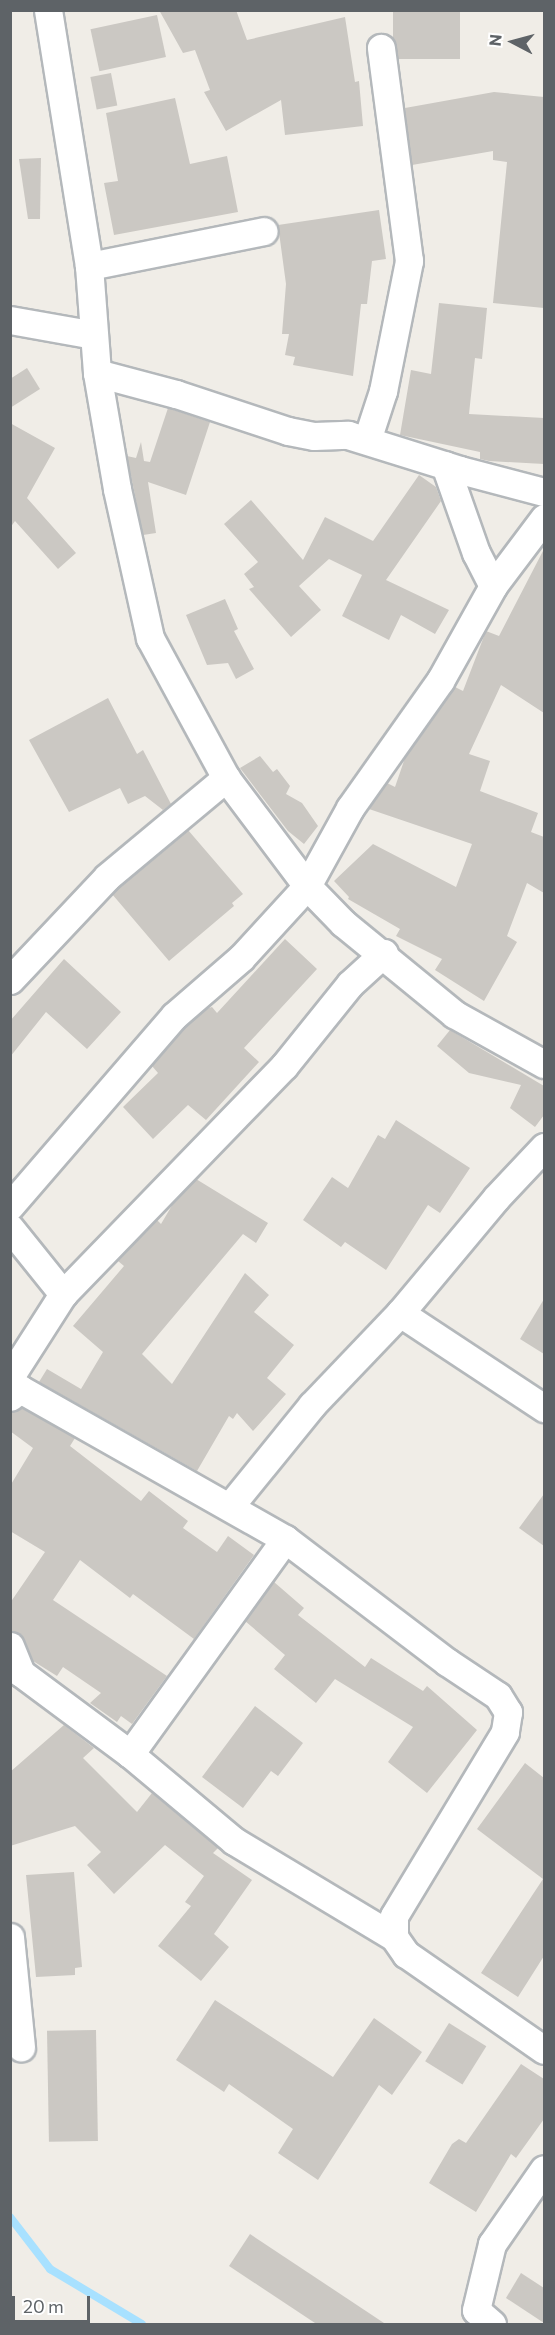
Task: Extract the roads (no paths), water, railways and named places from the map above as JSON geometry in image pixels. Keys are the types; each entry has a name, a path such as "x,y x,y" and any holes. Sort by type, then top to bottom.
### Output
{"street":[{"path":"51,12 89,266 97,373 117,489 150,638 226,778 307,886 343,923 384,953 454,1014 544,1064"},
{"path":"367,440 383,391 410,261 381,48"},
{"path":"89,266 264,231"},
{"path":"10,320 94,335"},
{"path":"97,373 176,394 288,431 314,436 348,435 544,492"},
{"path":"446,465 476,553 493,586"},
{"path":"10,1206 174,1016 241,958 307,886 350,808 440,681 493,586 544,518"},
{"path":"10,980 107,877 226,778"},
{"path":"10,1377 63,1294 284,1066 350,984 384,953"},
{"path":"230,1506 312,1405 400,1313 496,1198 544,1147"},
{"path":"10,1228 63,1294"},
{"path":"400,1313 544,1408"},
{"path":"10,1397 20,1389 230,1506 249,1522 285,1539 447,1662 498,1696 508,1712 505,1732 394,1917 394,1937"},
{"path":"130,1754 285,1539"},
{"path":"10,1646 21,1673 130,1754 234,1841 394,1937 405,1954 544,2050"},
{"path":"10,1937 21,2047"},
{"path":"492,2325 476,2310 492,2244 544,2169"}],"waterway":[{"path":"10,2217 50,2269 142,2324"}]}
